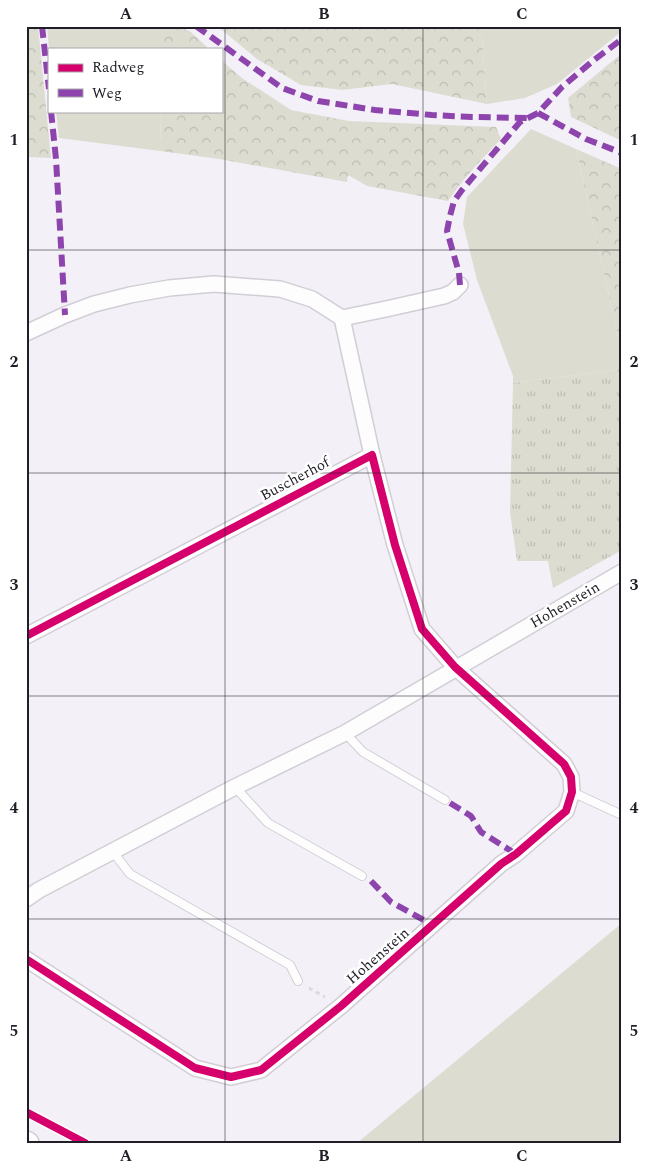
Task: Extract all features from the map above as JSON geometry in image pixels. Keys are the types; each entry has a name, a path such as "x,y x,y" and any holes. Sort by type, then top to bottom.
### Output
{"street":[{"path":"26,333 94,304 169,288 214,284 280,289 312,299 342,318 444,296 453,292 460,285"},
{"path":"342,318 372,455 395,545 422,630 456,667 564,764 571,777 572,792"},
{"name":"Buscherhof","path":"26,636 372,455"},
{"name":"Hohenstein","path":"26,899 39,890 234,788 345,733 622,572"},
{"name":"Hohenstein","path":"26,959 195,1068 231,1077 261,1070 341,1006 501,864 516,854 566,811 572,792"}],"lane":[{"path":"345,733 363,752 445,800"},
{"path":"234,788 268,823 362,876"},
{"path":"572,792 622,815"},
{"path":"112,852 130,874 290,965 298,981"}],"path":[{"path":"298,981 341,1006"},
{"path":"26,1112 85,1143"}],"green space":[{"path":"26,26 38,26 51,158 26,157"},
{"path":"47,26 162,26 162,48 49,48"},
{"path":"162,26 179,26 191,32 208,48 162,48"},
{"path":"217,26 481,26 487,104 392,84 342,90 301,85 257,59"},
{"path":"481,26 622,26 622,31 557,84 525,98 487,104"},
{"path":"622,53 622,141 571,117 568,98"},
{"path":"222,61 242,78 291,110 349,121 496,127 501,139 466,177 448,201 367,186 348,175 347,182 219,159 160,151 161,112 222,112"},
{"path":"56,112 161,112 160,151 59,138"},
{"path":"531,129 576,149 622,354 622,369 513,383 513,376 477,280 463,224 467,197"},
{"path":"576,149 622,169 622,354"},
{"path":"622,369 622,550 553,588 548,561 517,561 510,512 513,383"},
{"path":"622,923 622,1143 357,1143"}],"marked path":[{"path":"42,26 48,80"},
{"path":"196,26 282,88 318,101 375,110 432,115 529,118"},
{"path":"460,285 459,273 447,231 454,201 520,122 538,113 562,87 622,39"},
{"path":"51,112 56,159 65,315"},
{"path":"538,113 586,139 622,153"},
{"path":"450,803 471,816 481,832 516,854"},
{"path":"371,881 391,902 433,925"}],"cycle path":[{"path":"26,636 372,455 395,545 422,629 455,667 564,764 571,777 572,792 566,811 516,854 501,864 341,1006 261,1070 231,1077 195,1068 26,959"},
{"path":"26,1112 85,1143"}]}
